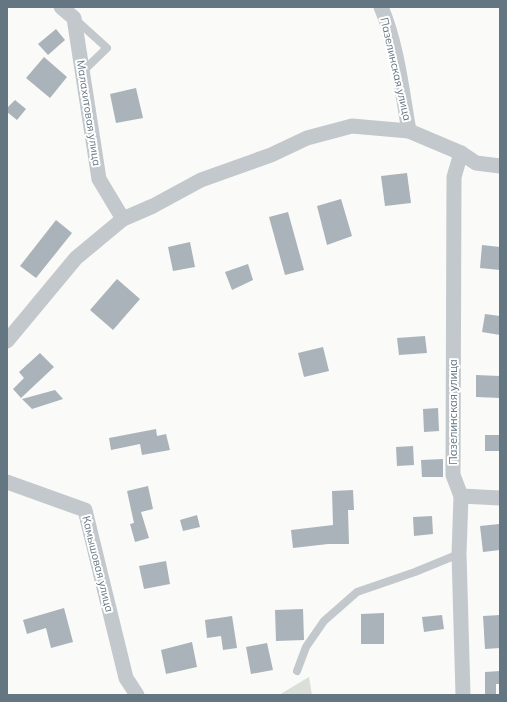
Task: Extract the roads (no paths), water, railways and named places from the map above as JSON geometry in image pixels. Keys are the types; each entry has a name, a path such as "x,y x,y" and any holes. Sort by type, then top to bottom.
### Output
{"street":[{"path":"61,7 74,18"},
{"name":"Пазелинская улица","path":"381,7 386,19 396,61 409,131"},
{"name":"Малахитовая улица","path":"74,18 99,179 123,219"},
{"path":"7,341 76,258 123,219 153,206 201,180 271,156 307,138 352,126 409,131 461,153 476,164 500,166"},
{"name":"Пазелинская улица","path":"461,153 454,177 453,475 461,496 459,554 463,695"},
{"name":"Камышовая улица","path":"7,482 85,510 126,678 137,695"},
{"path":"461,496 500,498"}],"lane":[{"path":"74,18 107,48 82,72"},
{"path":"297,671 306,647 324,621 357,592 415,572 459,554"}]}
